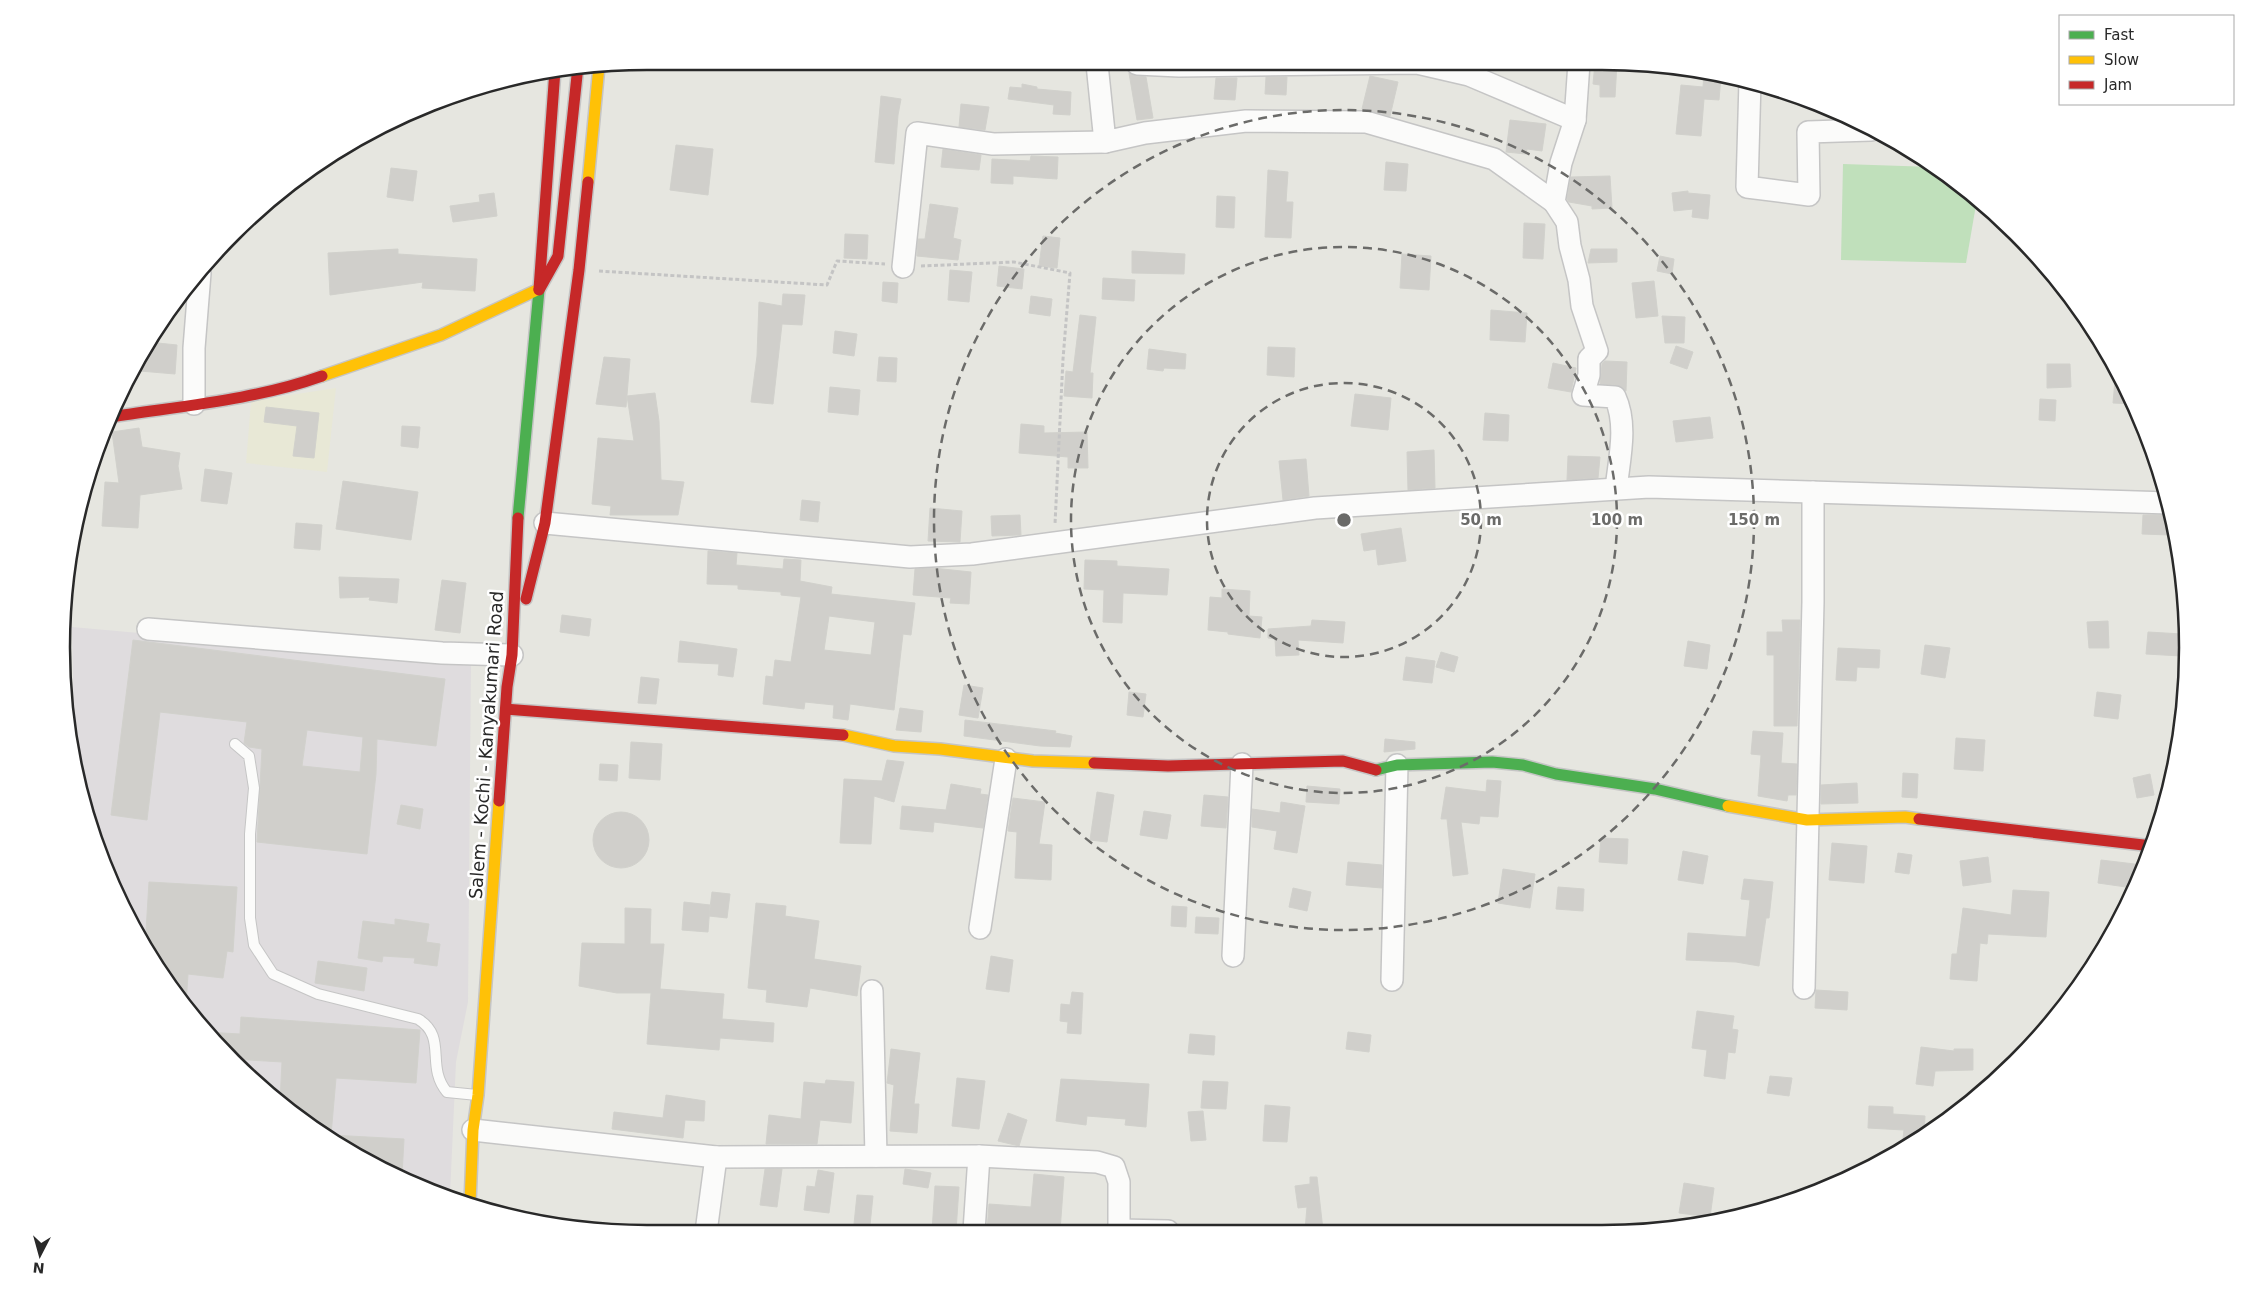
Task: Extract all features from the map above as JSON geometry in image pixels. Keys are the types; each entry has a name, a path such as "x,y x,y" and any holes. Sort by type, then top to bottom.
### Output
{"main road":[{"path":"512,655 545,523 567,291 579,270 598,72"},
{"path":"539,289 558,256 577,74"},
{"name":"Salem - Kochi - Kanyakumari Road","path":"470,1197 473,1130 478,1095 506,709 512,655 518,521 539,289 554,78"},
{"path":"119,416 194,404 303,383 441,335 539,289 567,291"},
{"path":"506,709 818,732 863,738 894,746 940,749 1006,759 1168,766 1343,761 1375,770 1397,765 1492,762 1523,765 1556,774 1655,789 1746,810 1807,820 1905,817 2144,845"}],"street":[{"path":"1098,70 1105,142"},
{"path":"1447,70 1469,75 1575,120"},
{"path":"1554,202 1561,163 1575,120 1579,70"},
{"path":"1750,90 1747,187 1809,195 1808,132 1858,130"},
{"path":"903,266 917,133 993,144 1105,142 1144,132 1246,121 1366,122 1494,159 1554,202 1567,222 1570,246 1579,280 1582,306 1597,351 1589,359 1589,375 1583,394 1615,397 1619,406 1622,437 1616,490"},
{"path":"194,404 194,348 199,284"},
{"path":"545,523 910,557 972,554 1315,508 1649,487 2160,503"},
{"path":"1804,988 1813,602 1813,492"},
{"path":"148,629 442,653 512,655"},
{"path":"980,928 1006,759"},
{"path":"1234,956 1242,764"},
{"path":"1392,980 1397,765"},
{"path":"872,990 876,1156"},
{"path":"473,1130 716,1157 979,1156 1097,1162 1114,1167 1119,1182 1119,1225"},
{"path":"974,1225 979,1156"},
{"path":"707,1225 716,1157"}],"lane":[{"path":"235,744 249,756 254,788 250,834 250,918 254,945 272,974 318,994 418,1018 429,1025 434,1034 436,1068 440,1084 447,1092 478,1095"}],"path":[{"path":"579,270 827,285 837,262 903,266 1014,262 1070,273 1062,359 1054,543"}],"shaded area":[{"path":"336,388 327,472 246,463 251,401"},
{"path":"72,627 471,663 468,1002 456,1062 450,1190 427,1181 359,1148 296,1106 239,1056 189,999 147,936 114,868 90,797 81,760 74,711"}],"green space":[{"path":"1843,164 1921,167 1976,208 1966,263 1841,260"}],"building":[{"path":"1594,70 1617,70 1615,97 1600,97 1600,85 1593,84"},
{"path":"1129,73 1146,77 1153,118 1137,120"},
{"path":"1370,76 1398,82 1390,116 1362,109"},
{"path":"1266,77 1287,77 1286,95 1265,94"},
{"path":"1216,78 1237,78 1235,100 1214,99"},
{"path":"1704,79 1720,83 1719,100 1704,99 1701,136 1676,134 1681,85 1703,87"},
{"path":"1022,84 1037,87 1037,89 1071,92 1070,115 1053,114 1054,105 1008,99 1010,87 1022,88"},
{"path":"881,96 901,99 894,164 875,162"},
{"path":"961,104 989,107 985,130 959,127"},
{"path":"1510,120 1546,124 1542,151 1527,149 1526,154 1506,152"},
{"path":"676,145 713,149 708,195 670,190"},
{"path":"943,149 981,155 979,170 941,167"},
{"path":"1031,156 1058,157 1057,179 1013,176 1013,184 991,183 992,159 1030,161"},
{"path":"1386,162 1408,164 1406,191 1384,190"},
{"path":"391,168 417,171 413,201 387,197"},
{"path":"1268,170 1288,172 1286,202 1293,202 1291,238 1265,237"},
{"path":"1610,176 1612,208 1592,209 1592,206 1569,202 1567,199 1571,177"},
{"path":"1688,191 1688,193 1710,195 1708,219 1692,217 1693,209 1674,211 1672,193"},
{"path":"494,193 497,216 453,222 450,206 480,202 479,195"},
{"path":"1217,196 1235,197 1234,228 1216,227"},
{"path":"930,204 958,208 953,238 961,240 958,260 917,256 918,239 925,239"},
{"path":"1524,223 1545,224 1543,259 1523,258"},
{"path":"845,234 868,235 867,259 844,258"},
{"path":"1043,236 1060,238 1057,268 1039,266"},
{"path":"398,249 398,254 477,259 475,291 422,288 423,282 330,295 328,253"},
{"path":"1591,249 1617,249 1617,262 1588,263"},
{"path":"1132,251 1185,254 1184,274 1132,273"},
{"path":"1402,254 1431,256 1429,290 1400,288"},
{"path":"1660,256 1674,259 1672,274 1657,271"},
{"path":"999,266 1024,269 1022,289 997,286"},
{"path":"950,270 972,272 969,302 948,300"},
{"path":"1103,278 1135,280 1134,301 1102,299"},
{"path":"1654,281 1658,316 1636,318 1632,283"},
{"path":"883,282 898,283 897,303 882,301"},
{"path":"783,294 805,295 802,325 782,324 773,404 751,402 757,356 759,302 782,306"},
{"path":"1031,296 1052,299 1050,316 1029,313"},
{"path":"1491,310 1527,313 1525,342 1490,340"},
{"path":"1080,315 1096,317 1090,373 1093,373 1092,398 1064,396 1066,371 1073,372"},
{"path":"1662,316 1685,317 1684,343 1665,343"},
{"path":"835,331 857,334 854,356 833,353"},
{"path":"157,343 177,345 175,374 141,371"},
{"path":"1676,346 1693,352 1687,369 1670,363"},
{"path":"1268,347 1295,348 1294,377 1267,375"},
{"path":"1149,349 1186,354 1185,369 1164,368 1163,371 1147,369"},
{"path":"604,357 630,359 626,407 596,404"},
{"path":"879,357 897,358 896,382 877,381"},
{"path":"1605,361 1627,362 1626,391 1616,385 1600,384 1602,364"},
{"path":"1553,363 1576,368 1571,392 1548,388"},
{"path":"2047,364 2070,364 2071,387 2047,388"},
{"path":"2115,384 2124,404 2113,403"},
{"path":"830,387 860,390 858,415 828,412"},
{"path":"655,393 659,421 661,480 684,482 678,515 610,515 611,506 592,504 598,438 634,441 627,396"},
{"path":"1355,394 1391,398 1388,430 1351,426"},
{"path":"2040,399 2056,400 2055,421 2039,420"},
{"path":"266,407 319,413 314,458 293,456 297,426 264,422"},
{"path":"1485,413 1509,415 1508,441 1483,440"},
{"path":"1710,417 1713,438 1676,442 1673,421"},
{"path":"1021,424 1044,426 1044,433 1087,432 1088,468 1068,468 1068,457 1019,453"},
{"path":"402,426 420,427 418,448 401,446"},
{"path":"139,428 142,447 180,453 178,466 182,489 140,495 138,528 102,526 105,482 119,483 112,432"},
{"path":"1434,450 1435,488 1408,490 1407,452"},
{"path":"1568,456 1600,457 1598,478 1567,480"},
{"path":"1306,459 1309,496 1283,500 1279,461"},
{"path":"205,469 232,473 227,504 201,501"},
{"path":"343,481 418,492 411,540 336,529"},
{"path":"802,500 820,502 818,522 800,520"},
{"path":"930,508 962,511 960,542 928,541"},
{"path":"1020,515 1021,535 992,536 991,516"},
{"path":"2143,515 2163,515 2168,535 2142,534"},
{"path":"296,523 322,525 320,550 294,548"},
{"path":"1401,528 1406,561 1378,565 1376,549 1364,551 1361,534"},
{"path":"708,551 737,553 736,565 783,569 784,559 801,560 800,581 832,587 831,594 915,603 911,635 903,634 894,710 850,704 848,720 833,718 834,705 805,702 804,709 763,704 766,676 773,677 775,660 791,662 801,597 781,595 781,592 738,589 738,585 707,584","holes":["829,616 875,622 871,655 824,650"]},
{"path":"1085,560 1117,561 1117,566 1169,569 1167,595 1123,593 1122,623 1103,622 1104,590 1084,589"},
{"path":"933,568 971,572 969,604 950,603 951,598 913,595 915,569"},
{"path":"339,577 399,579 397,603 369,600 370,597 340,598"},
{"path":"442,580 466,583 460,633 435,630"},
{"path":"1222,589 1250,591 1249,616 1262,617 1260,638 1208,630 1210,597 1222,598"},
{"path":"562,615 591,619 589,636 560,632"},
{"path":"1312,620 1345,622 1343,643 1298,640 1299,655 1276,656 1275,639 1268,638 1268,629 1311,626"},
{"path":"1782,620 1800,620 1797,726 1774,726 1774,655 1767,655 1767,632 1783,632"},
{"path":"2108,621 2109,648 2089,648 2087,622"},
{"path":"2148,632 2179,634 2179,656 2146,654"},
{"path":"133,640 445,679 436,746 377,739 376,774 367,854 257,842 262,749 249,747 244,743 247,722 160,712 147,820 111,815","holes":["307,730 363,737 360,772 302,766"]},
{"path":"680,641 737,649 733,677 718,675 719,664 678,662"},
{"path":"1688,641 1710,645 1707,669 1684,666"},
{"path":"1925,645 1950,648 1945,678 1921,674"},
{"path":"1838,648 1880,650 1879,668 1857,667 1856,681 1836,680"},
{"path":"1441,652 1458,657 1454,672 1436,667"},
{"path":"1406,657 1435,661 1432,683 1403,680"},
{"path":"641,677 659,679 656,704 638,703"},
{"path":"964,685 983,688 978,718 959,715"},
{"path":"1129,692 1146,694 1143,717 1127,715"},
{"path":"2097,692 2121,695 2118,719 2094,716"},
{"path":"900,708 923,711 921,732 896,730"},
{"path":"965,720 1056,731 1055,733 1072,736 1070,747 1040,746 964,736"},
{"path":"1753,731 1783,733 1781,763 1797,764 1796,795 1788,795 1787,801 1758,796 1761,755 1751,754"},
{"path":"1956,738 1985,740 1983,771 1954,769"},
{"path":"1385,739 1415,742 1415,749 1384,752"},
{"path":"631,742 662,744 660,780 629,778"},
{"path":"887,760 904,762 894,802 874,796 871,844 840,843 844,779 882,781"},
{"path":"600,764 618,765 617,781 599,780"},
{"path":"1903,773 1918,774 1917,798 1902,797"},
{"path":"2150,774 2154,795 2137,798 2133,778"},
{"path":"1487,780 1501,781 1498,817 1480,816 1479,824 1461,822 1468,874 1453,876 1447,819 1441,819 1446,787 1486,792"},
{"path":"1857,783 1858,803 1821,804 1821,785"},
{"path":"951,784 981,789 980,794 988,795 983,828 934,822 933,832 900,829 902,806 946,810"},
{"path":"1307,786 1340,789 1339,804 1306,802"},
{"path":"1097,792 1114,795 1107,842 1090,840"},
{"path":"1204,795 1228,797 1226,828 1201,826"},
{"path":"1013,798 1045,802 1039,844 1052,845 1051,880 1015,878 1017,832 1008,831"},
{"path":"1281,802 1305,806 1297,853 1274,849 1277,831 1252,827 1252,809 1280,813"},
{"path":"401,805 423,809 420,829 397,824"},
{"path":"1144,811 1171,815 1167,839 1140,835"},
{"path":"615,812 627,812 637,816 645,824 649,840 645,856 637,864 627,868 615,868 605,864 597,856 593,846 593,834 597,824 605,816"},
{"path":"1601,838 1628,839 1627,864 1599,862"},
{"path":"1832,843 1867,846 1864,883 1829,880"},
{"path":"1683,851 1708,856 1703,884 1678,880"},
{"path":"1898,853 1912,855 1909,874 1895,872"},
{"path":"1988,857 1991,882 1963,886 1960,861"},
{"path":"2101,860 2136,864 2126,887 2098,883"},
{"path":"1348,862 1382,865 1382,888 1346,885"},
{"path":"1503,869 1535,874 1530,908 1498,903"},
{"path":"1744,879 1773,882 1769,918 1766,918 1759,966 1736,962 1686,960 1688,933 1746,937 1750,900 1741,899"},
{"path":"149,882 237,887 233,952 227,951 223,978 188,974 187,996 146,934"},
{"path":"1558,887 1584,889 1583,911 1556,909"},
{"path":"1293,888 1311,892 1307,911 1289,907"},
{"path":"2013,890 2049,892 2046,937 1988,934 1987,944 1980,943 1977,981 1950,979 1952,954 1957,954 1963,908 2011,915"},
{"path":"712,892 730,894 727,918 709,916"},
{"path":"684,902 710,905 708,932 682,930"},
{"path":"756,903 786,906 785,916 819,921 814,959 861,966 857,996 810,988 807,1007 766,1002 767,990 748,988"},
{"path":"1172,906 1187,907 1186,927 1171,926"},
{"path":"625,908 651,909 650,944 664,944 660,989 724,994 722,1019 774,1023 773,1042 720,1038 719,1050 647,1044 651,993 617,993 579,986 582,943 625,944"},
{"path":"1196,917 1219,918 1218,934 1195,933"},
{"path":"395,919 429,924 426,942 440,944 437,966 414,963 415,958 383,956 382,962 358,958 363,921 395,925"},
{"path":"991,956 1013,960 1009,992 986,989"},
{"path":"318,961 367,968 364,991 315,983"},
{"path":"1816,990 1848,992 1847,1010 1815,1008"},
{"path":"1072,992 1083,993 1081,1034 1067,1033 1068,1022 1060,1021 1061,1004 1070,1005"},
{"path":"1697,1011 1734,1016 1732,1029 1738,1030 1735,1053 1728,1052 1725,1079 1704,1076 1707,1050 1692,1048"},
{"path":"241,1017 420,1030 416,1083 336,1078 331,1131 280,1093 282,1062 243,1060 217,1033 240,1034"},
{"path":"1348,1032 1371,1035 1369,1052 1346,1049"},
{"path":"1190,1034 1215,1036 1214,1055 1188,1053"},
{"path":"1921,1047 1954,1051 1954,1049 1973,1049 1973,1070 1935,1071 1933,1086 1916,1084"},
{"path":"891,1049 920,1053 914,1104 919,1104 917,1133 890,1131 894,1085 887,1083"},
{"path":"1770,1076 1792,1078 1789,1096 1767,1093"},
{"path":"957,1078 985,1081 979,1129 952,1126"},
{"path":"1061,1079 1149,1084 1146,1127 1125,1125 1126,1119 1087,1116 1086,1125 1056,1121"},
{"path":"826,1080 854,1082 851,1123 820,1120 817,1144 766,1144 769,1115 801,1119 804,1082 825,1084"},
{"path":"1203,1081 1228,1082 1226,1109 1201,1108"},
{"path":"666,1095 705,1101 704,1121 685,1120 683,1138 612,1129 614,1112 663,1118"},
{"path":"1265,1105 1290,1107 1287,1142 1263,1141"},
{"path":"1869,1106 1893,1107 1893,1114 1925,1116 1925,1126 1903,1140 1904,1130 1868,1128"},
{"path":"1203,1111 1206,1140 1191,1141 1188,1112"},
{"path":"1008,1113 1027,1120 1019,1146 998,1141"},
{"path":"339,1135 404,1139 402,1170"},
{"path":"765,1169 782,1169 777,1207 760,1205"},
{"path":"905,1169 931,1173 928,1188 903,1184"},
{"path":"818,1170 834,1173 829,1213 804,1210 807,1186 815,1187"},
{"path":"1034,1174 1064,1177 1060,1225 987,1225 989,1204 1031,1207"},
{"path":"1310,1177 1317,1177 1322,1225 1305,1225 1307,1207 1298,1208 1295,1186 1310,1184"},
{"path":"1684,1183 1714,1188 1710,1215 1702,1216 1679,1213"},
{"path":"935,1186 959,1187 956,1225 932,1225"},
{"path":"857,1195 873,1196 870,1225 854,1224"}],"traffic: fast":[{"path":"518,518 539,290"},
{"path":"1376,770 1397,765 1492,762 1523,765 1556,774 1655,789 1728,806"}],"traffic: slow":[{"path":"588,182 598,72"},
{"path":"322,376 441,335 539,289"},
{"path":"843,735 894,746 940,749 1033,761 1094,763"},
{"path":"470,1197 473,1130 478,1095 499,801"},
{"path":"1728,806 1807,820 1905,817 1919,819"}],"traffic: jam":[{"path":"539,290 558,256 577,74"},
{"path":"539,289 554,78"},
{"path":"526,599 545,523 579,270 588,182"},
{"path":"119,416 244,397 322,376"},
{"path":"499,801 507,687 512,655 518,518"},
{"path":"506,709 843,735"},
{"path":"1094,763 1168,766 1343,761 1376,770"},
{"path":"1919,819 2144,845"}]}
